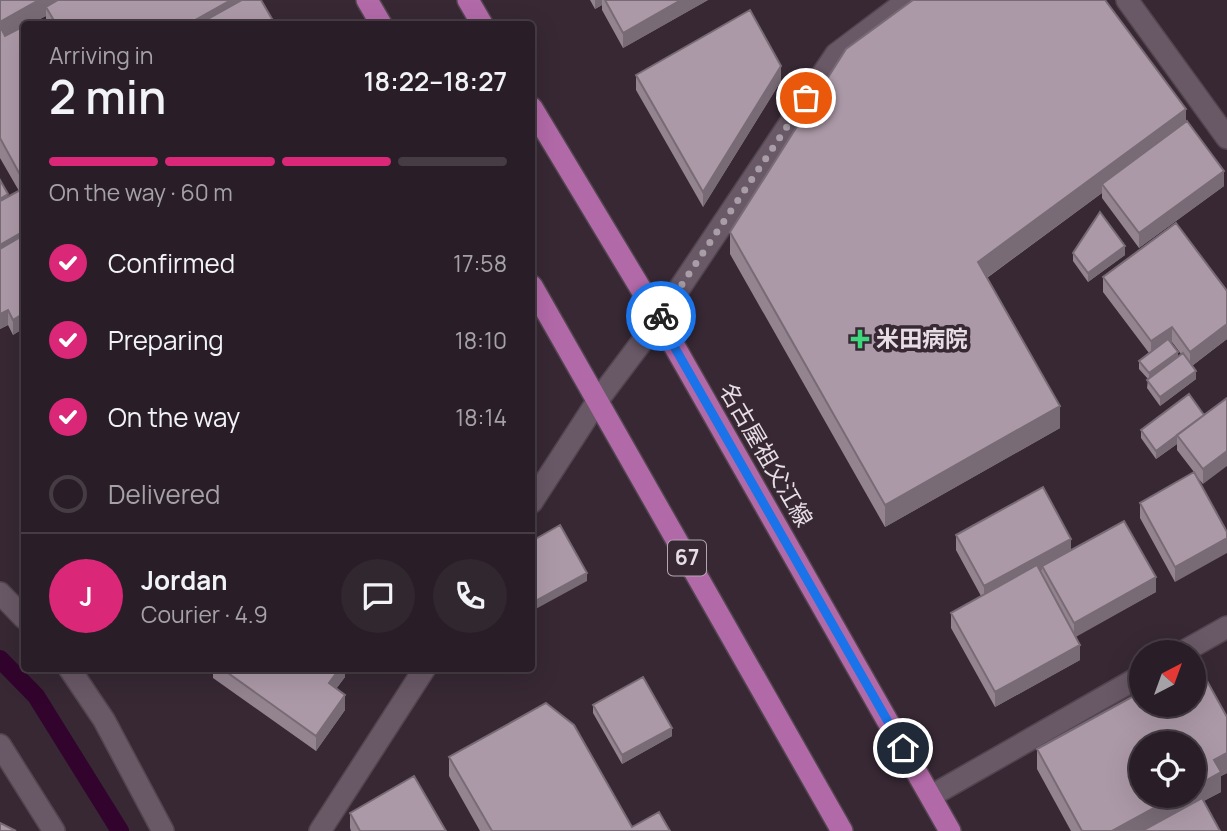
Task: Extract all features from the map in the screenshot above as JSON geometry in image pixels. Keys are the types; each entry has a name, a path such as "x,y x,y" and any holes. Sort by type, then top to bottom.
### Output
{"main road":[{"path":"367,0 379,21"},
{"path":"468,0 480,21"},
{"name":"名古屋祖父江線","path":"535,113 659,320 950,831"},
{"name":"67","path":"535,291 842,831"}],"street":[{"path":"535,497 598,400 659,320 836,54 908,0"},
{"path":"1127,0 1227,138"},
{"path":"0,593 21,615"},
{"path":"1204,640 1227,627"},
{"path":"72,672 104,720 163,831"},
{"path":"320,831 422,672"},
{"path":"931,796 1129,683"},
{"path":"0,745 54,831"}],"building":[{"path":"0,0 39,0 0,22"},
{"path":"58,0 231,0 193,21 54,21 46,7"},
{"path":"242,0 261,0 273,21 204,21"},
{"path":"605,0 681,0 623,33"},
{"path":"913,0 1105,0 1186,109 978,262 1060,406 885,505 730,232 846,49"},
{"path":"750,10 781,66 703,192 636,75"},
{"path":"0,26 5,36 21,28 21,176 0,138"},
{"path":"1187,121 1224,171 1139,233 1102,184"},
{"path":"0,180 8,194 0,199"},
{"path":"21,190 21,233 0,245 0,201"},
{"path":"1100,212 1125,246 1088,273 1073,253"},
{"path":"1176,223 1227,291 1227,324 1190,352 1172,327 1151,341 1103,277"},
{"path":"21,237 21,315 13,320 8,310 0,314 0,249"},
{"path":"1168,339 1178,352 1149,373 1139,361"},
{"path":"1183,353 1196,371 1160,397 1147,380"},
{"path":"1189,394 1204,415 1156,451 1141,430"},
{"path":"1227,398 1227,451 1203,469 1177,435"},
{"path":"1194,472 1227,532 1227,538 1175,567 1140,503"},
{"path":"1043,487 1071,539 984,586 956,535"},
{"path":"1124,521 1156,577 1074,623 1042,566"},
{"path":"560,525 587,573 535,601 535,539"},
{"path":"1037,565 1080,645 995,692 951,613"},
{"path":"227,672 337,672 329,683 345,695 316,736"},
{"path":"643,677 672,728 622,755 593,705"},
{"path":"1206,679 1227,717 1227,753 1214,760 1221,772 1206,780 1206,731 1129,731 1129,808 1154,808 1112,831 1082,831 1037,749 1129,699 1129,718 1206,718"},
{"path":"546,703 574,725 632,827 659,812 670,831 492,831 449,757"},
{"path":"414,776 446,831 360,831 350,813"},
{"path":"1206,805 1220,831 1142,831 1184,808 1206,808"},
{"path":"0,823 16,831 0,831"}],"waterway":[{"path":"0,659 36,696 120,831"}],"way so far":[{"path":"661,316 806,98"}],"place":[{"name":"米田病院","path":"860,339"}],"route":[{"path":"661,316 659,320 903,748"}]}
